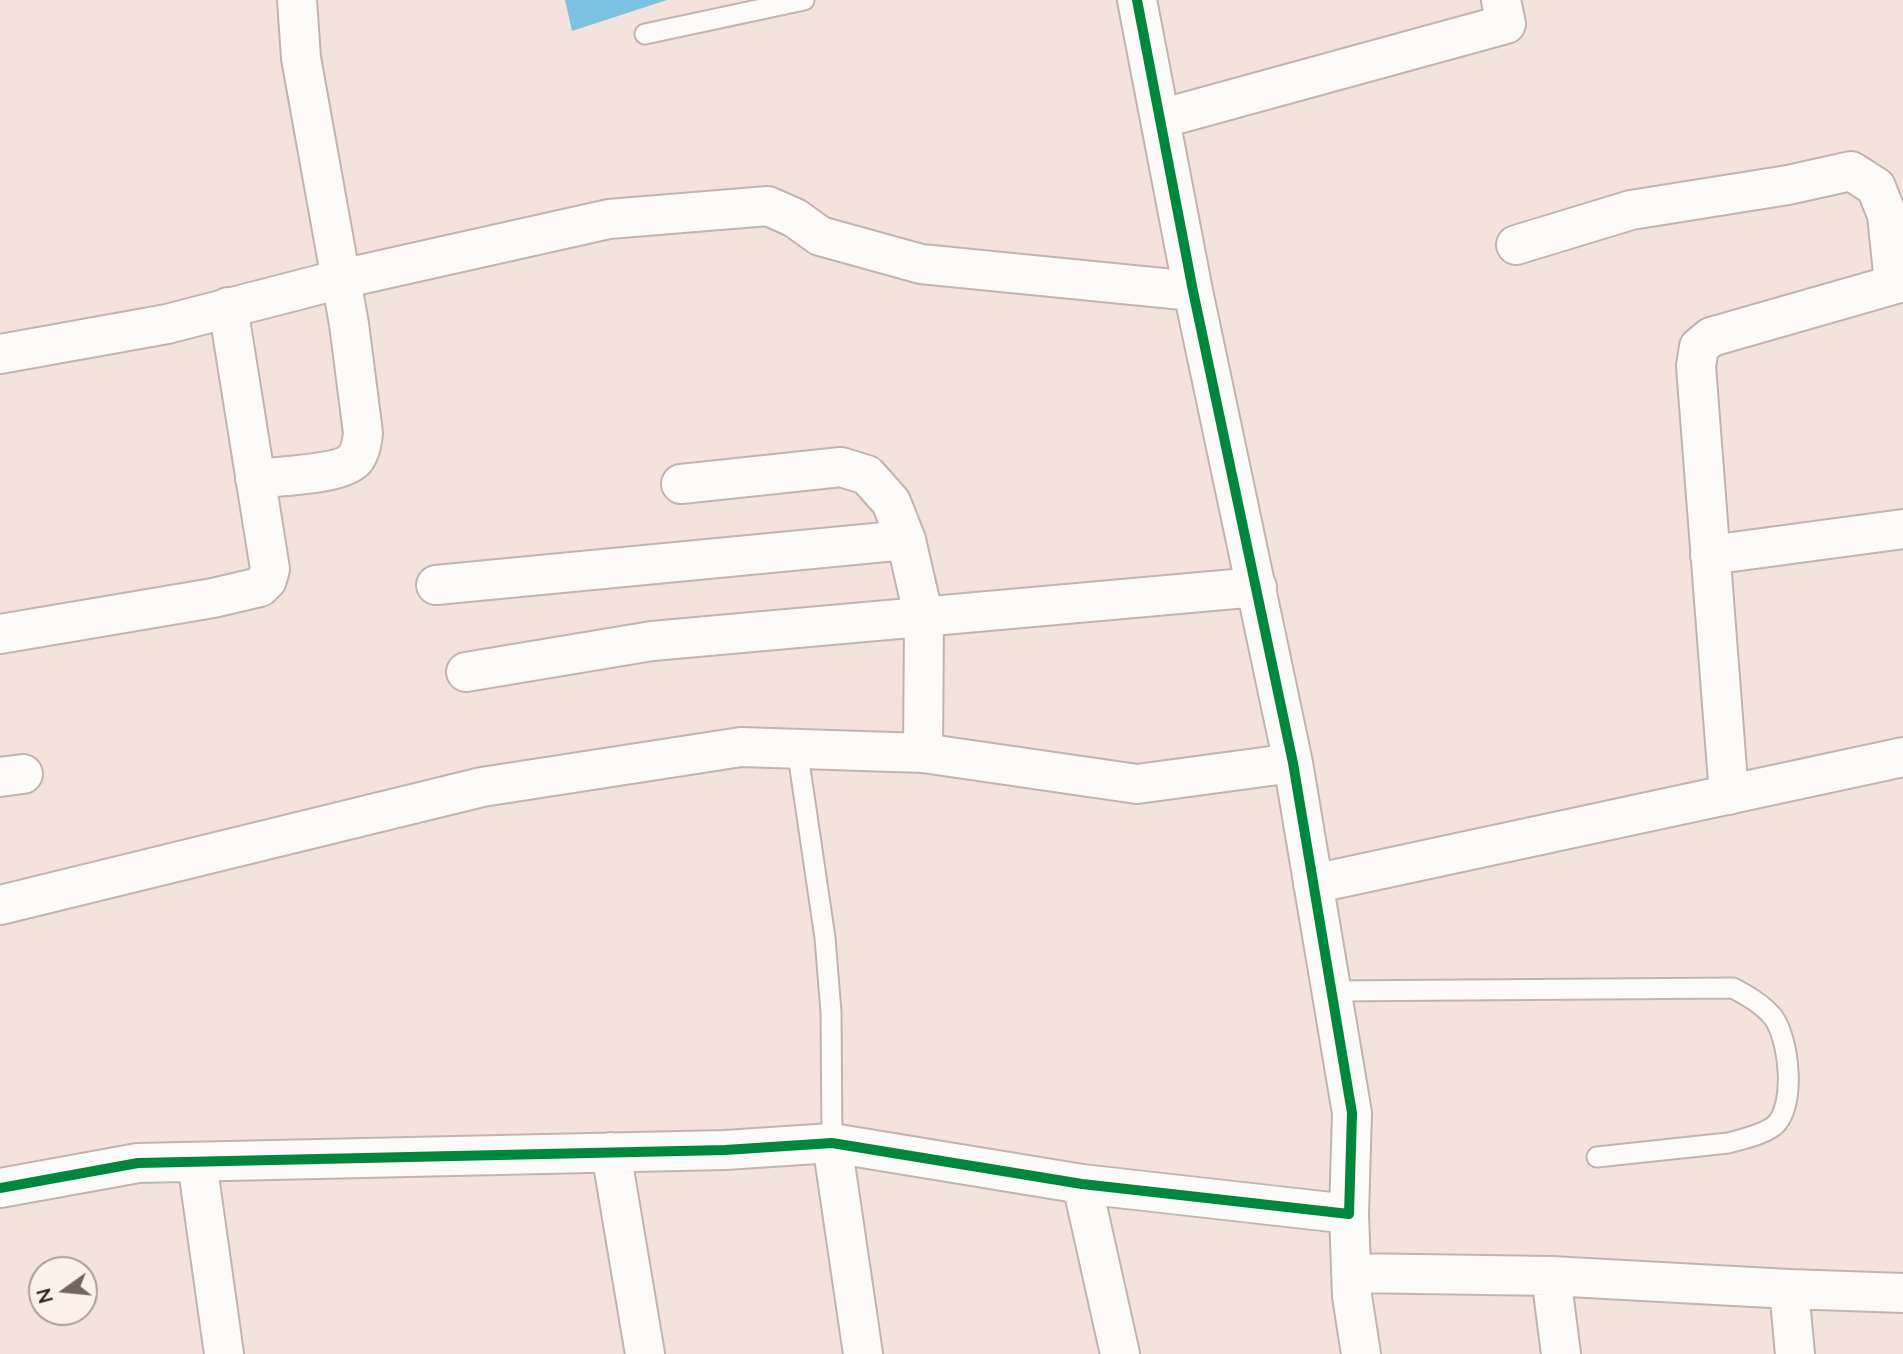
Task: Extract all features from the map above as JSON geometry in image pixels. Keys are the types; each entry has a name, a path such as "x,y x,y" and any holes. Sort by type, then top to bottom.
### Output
{"street":[{"path":"255,479 340,469 354,460 360,449 363,433 341,279 301,58 296,0"},
{"path":"1160,119 1506,24 1501,0"},
{"path":"1145,2 1160,119 1193,291 1293,763 1352,1113 1349,1214 1351,1273 1361,1354"},
{"path":"1516,245 1631,210 1788,185 1852,171 1876,187 1887,215 1899,282 1711,337 1699,347 1696,366 1729,794"},
{"path":"0,355 167,324 341,279 609,219 768,206 795,218 820,236 921,264 1193,291"},
{"path":"0,634 213,598 260,587 267,580 270,569 228,307"},
{"path":"681,484 841,467 867,475 891,502 906,540 924,618 923,753"},
{"path":"1710,555 1903,529"},
{"path":"436,585 906,540"},
{"path":"466,672 652,641 1257,587"},
{"path":"0,905 482,787 741,747 923,753 1137,784 1293,763"},
{"path":"1313,884 1903,757"},
{"path":"832,1143 863,1354"},
{"path":"0,1188 138,1163 725,1150 832,1143 1082,1184 1349,1214"},
{"path":"611,1152 645,1354"},
{"path":"197,1162 224,1354"},
{"path":"1082,1184 1120,1354"},
{"path":"1351,1273 1551,1276 1903,1293"},
{"path":"1551,1276 1561,1354"},
{"path":"1789,1289 1795,1354"}],"lane":[{"path":"645,34 804,0"},
{"path":"797,748 825,938 831,1012 832,1143"},
{"path":"1331,991 1733,988 1756,1001 1774,1018 1785,1049 1789,1083 1785,1110 1774,1125 1728,1143 1597,1157"}],"water":[{"path":"565,0 667,0 572,31"}],"cycle path":[{"path":"0,1188 138,1163 725,1150 832,1143 1082,1184 1349,1214 1352,1113 1293,763 1193,291 1137,0"}]}
